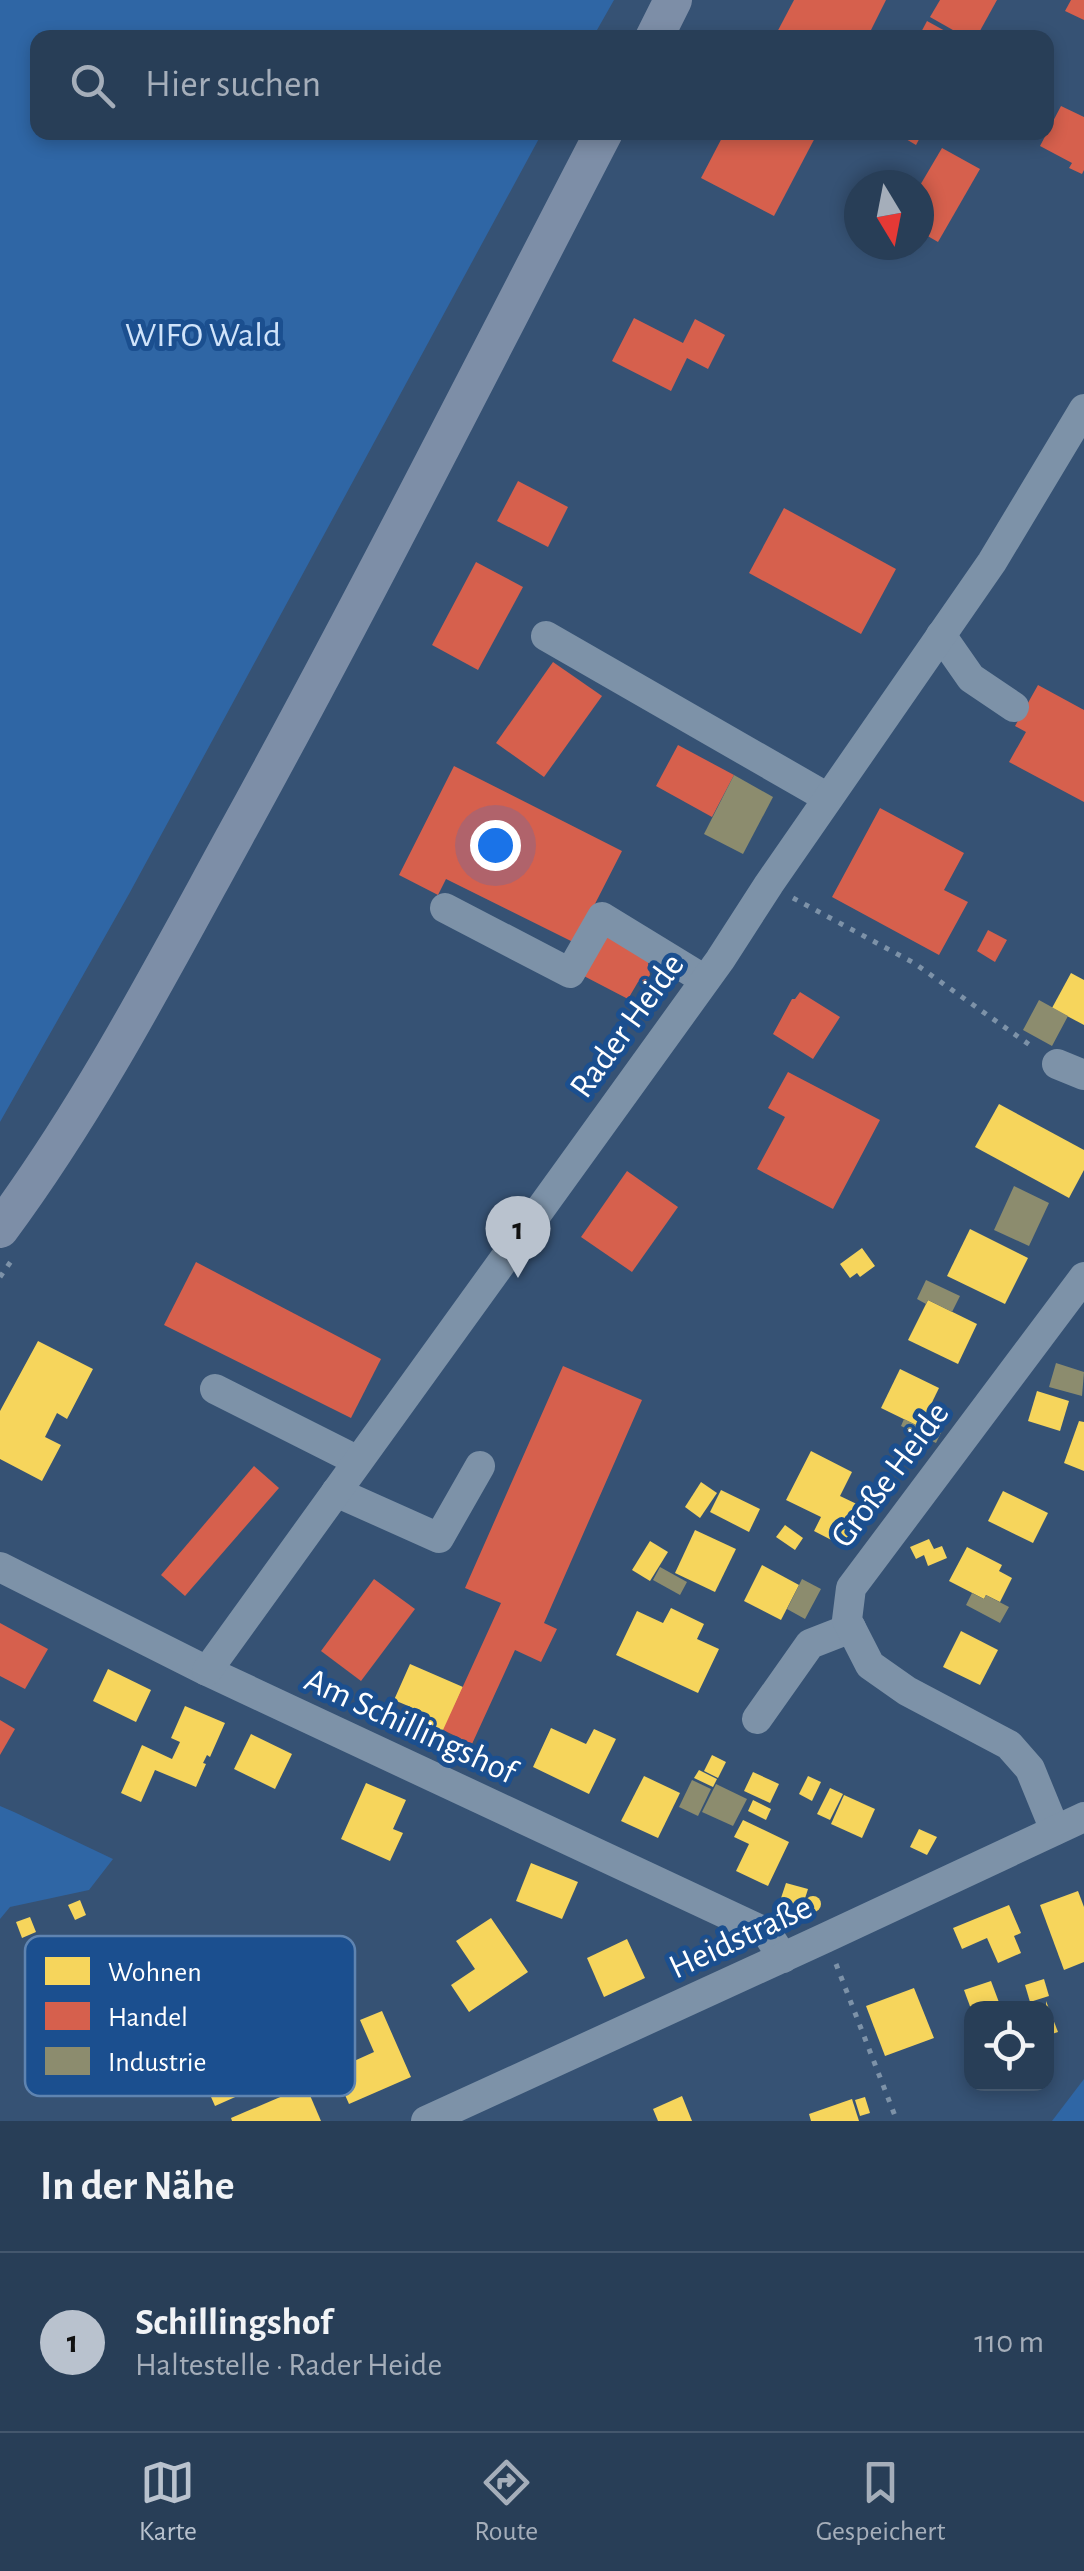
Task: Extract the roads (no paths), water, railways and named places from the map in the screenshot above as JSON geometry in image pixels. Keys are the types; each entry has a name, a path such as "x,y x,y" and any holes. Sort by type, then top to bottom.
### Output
{"main road":[{"path":"658,30 673,0"},
{"path":"0,1230 136,1018 302,714 600,140"}],"street":[{"name":"Rader Heide","path":"207,1671 705,980 992,562 1084,409"},
{"path":"941,635 970,678 1014,707"},
{"path":"546,636 828,798"},
{"path":"444,908 570,972 602,917 705,980"},
{"name":"Große Heide","path":"851,1628 847,1620 851,1588 1084,1277"},
{"path":"215,1389 358,1461"},
{"path":"336,1492 438,1538 480,1466"},
{"name":"Am Schillingshof","path":"0,1567 207,1671 767,1933 783,1958"},
{"path":"757,1719 810,1644 851,1628 870,1664 906,1692 1010,1745 1030,1769 1055,1830"},
{"name":"Heidstraße","path":"446,2117 1084,1816"}],"place":[{"name":"Schillingshof","path":"518,1278"}],"park label":[{"name":"WIFO Wald","path":"203,334"}]}
